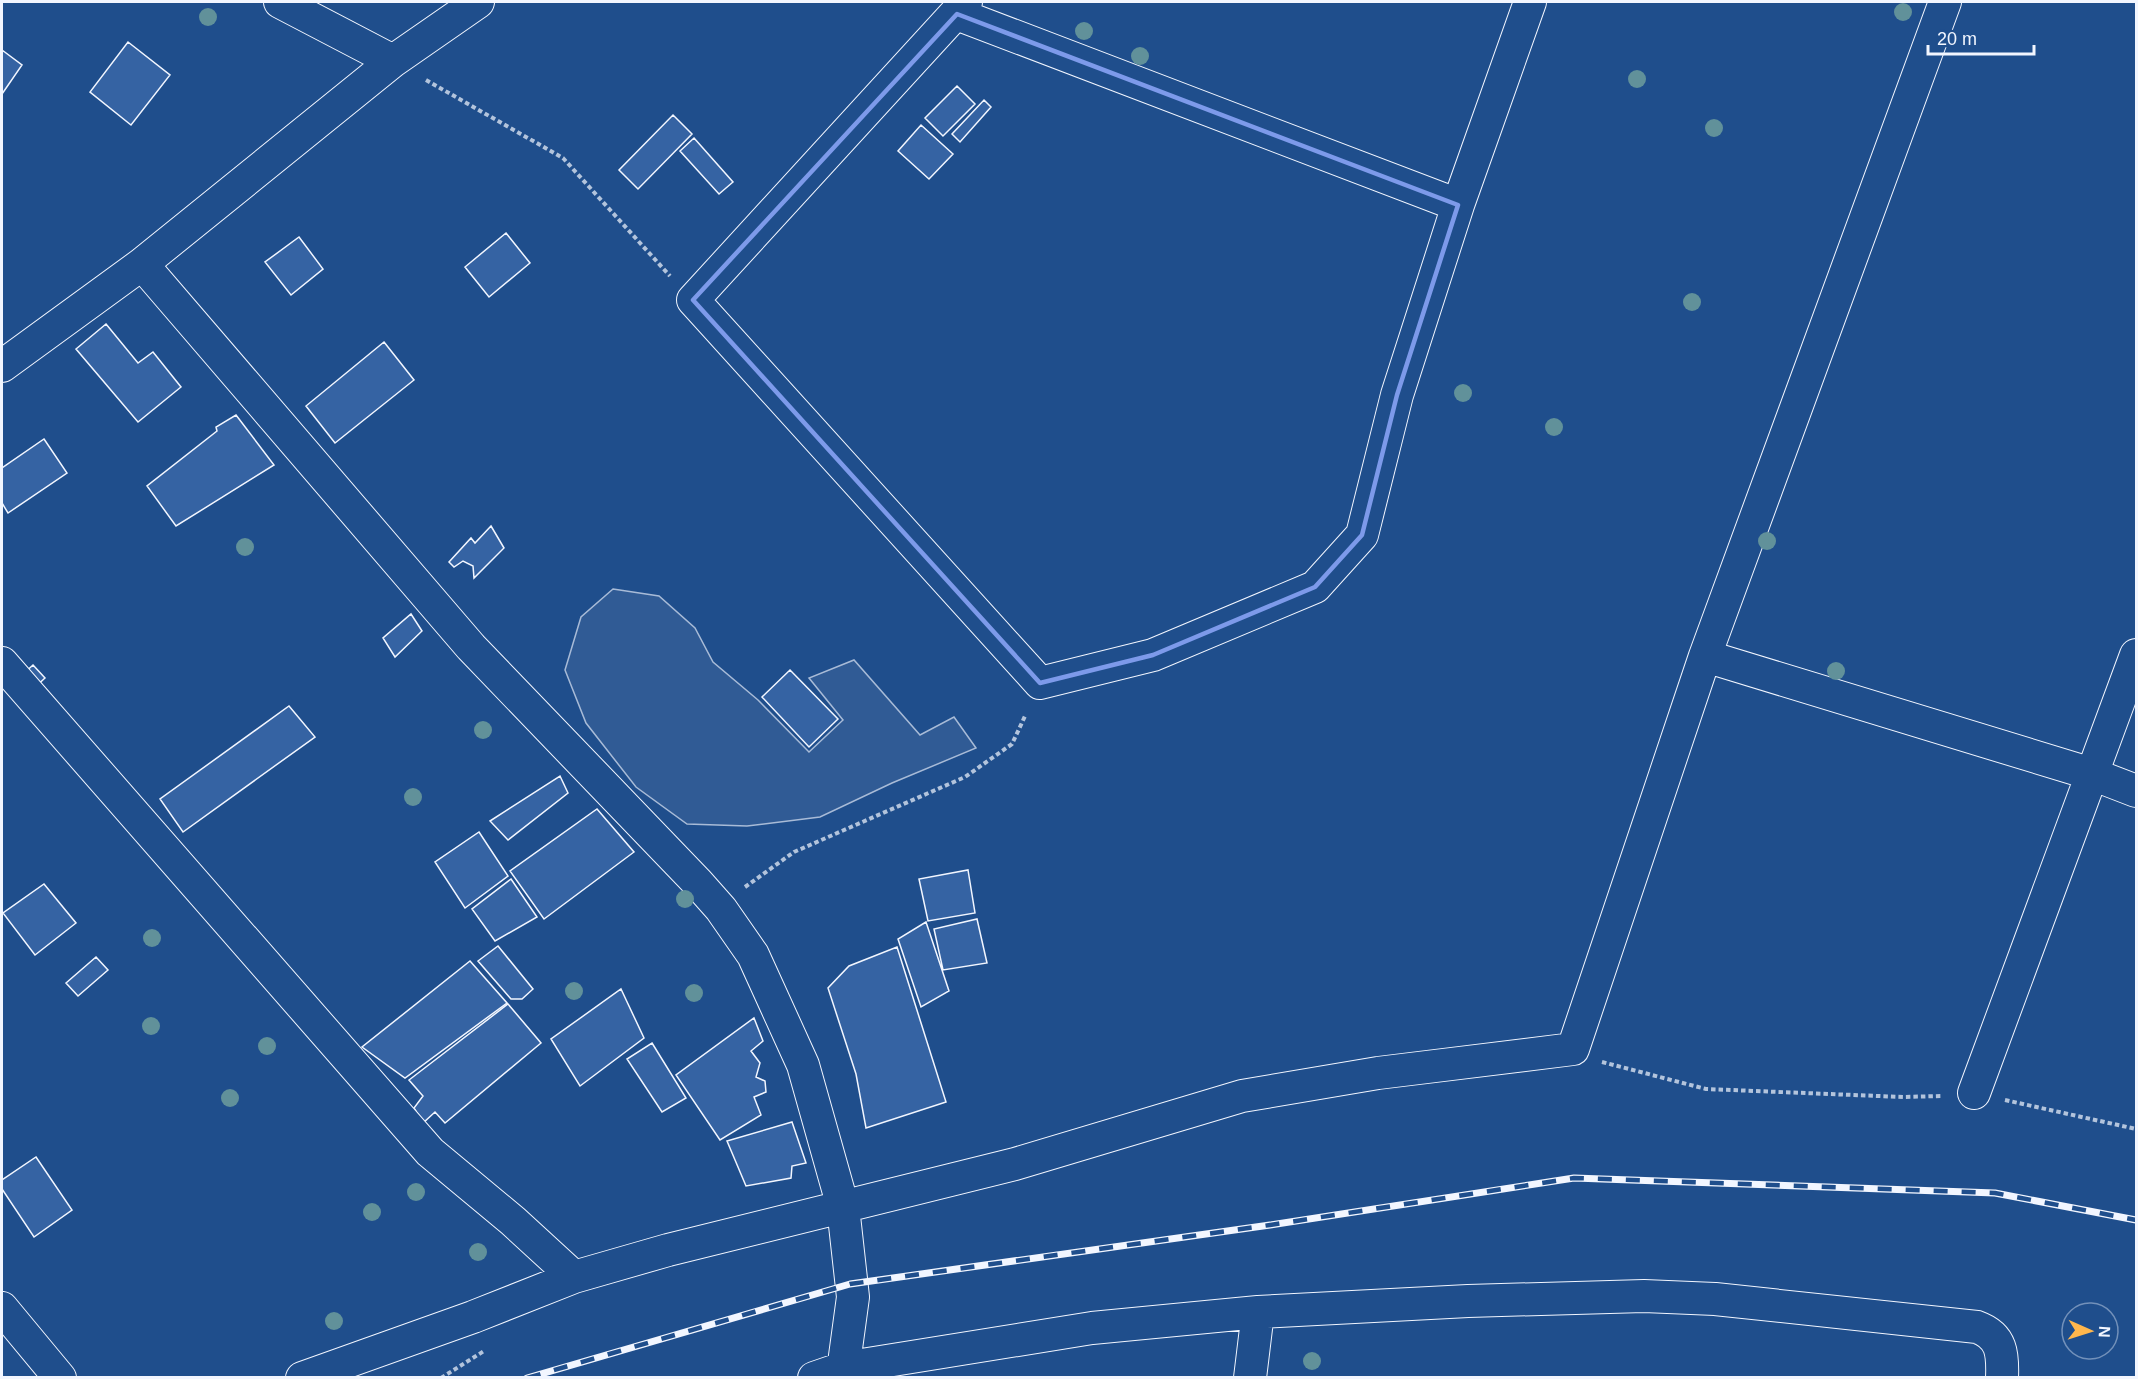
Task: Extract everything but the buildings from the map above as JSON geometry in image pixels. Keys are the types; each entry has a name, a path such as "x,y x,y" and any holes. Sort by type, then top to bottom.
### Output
{"street":[{"path":"280,2 393,61"},
{"path":"2,366 142,264 393,61 478,2"},
{"path":"1458,205 961,8 693,300 1040,683 1153,655 1315,587 1362,535 1397,395 1458,205 1530,2"},
{"path":"302,1377 473,1317 574,1277 1015,1164 1242,1096 1378,1073 1574,1049 1705,656 1945,2"},
{"path":"142,264 471,647 721,909 753,955 803,1065 843,1207 853,1297 833,1374 1092,1328 1258,1312 1468,1300 1644,1296 1715,1299 1977,1327 1986,1330 2001,1347 2002,1377"},
{"path":"1974,1093 2136,655"},
{"path":"1705,656 2092,774 2136,791"},
{"path":"2,663 430,1152 513,1221 574,1277"},
{"path":"2,1308 60,1377"},
{"path":"1250,1377 1258,1312"}],"path":[{"path":"393,61 563,158 693,300"},
{"path":"721,909 753,880 794,852 965,777 1012,744 1040,683"},
{"path":"1574,1049 1592,1059 1706,1089 1903,1097 1974,1093 2136,1129"}],"highlighted area":[{"path":"957,14 1458,205 1397,395 1362,535 1315,587 1153,655 1040,683 693,300"}],"shaded area":[{"path":"613,589 659,596 695,628 713,662 758,700 809,752 843,720 809,678 854,660 920,735 954,717 976,748 892,783 820,817 747,826 687,824 636,787 586,723 565,670 581,617"}],"railway":[{"path":"527,1378 850,1284 1270,1225 1574,1178 1995,1193 2136,1220"}]}
